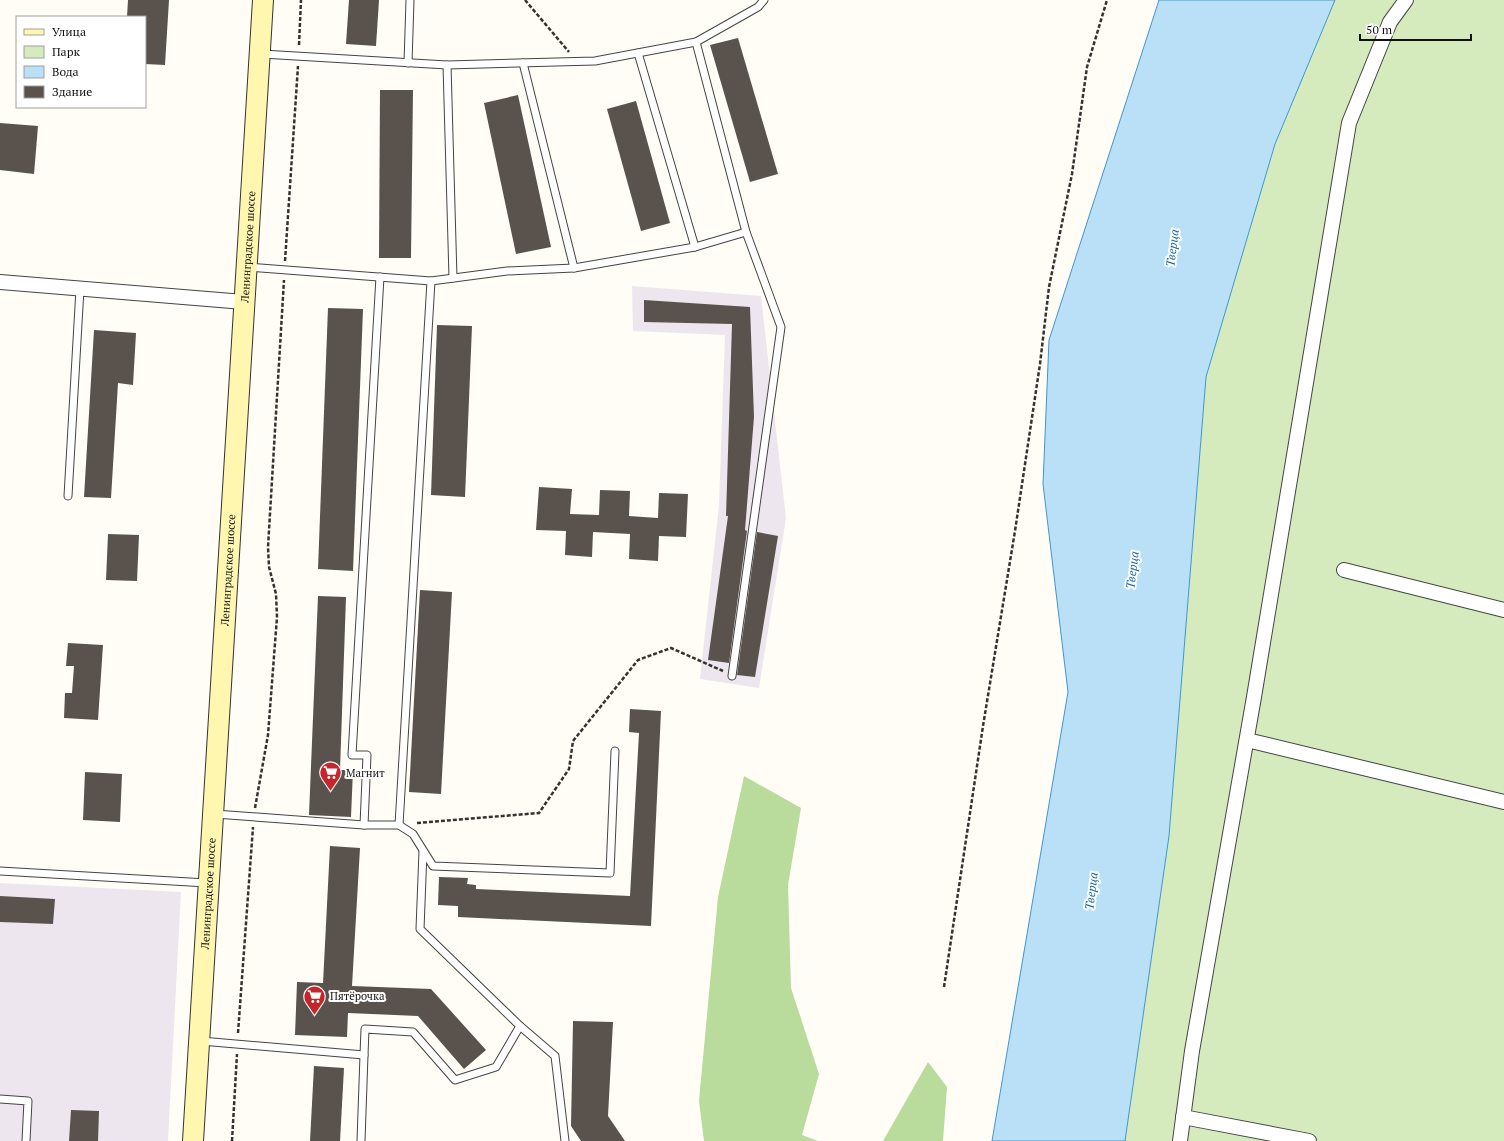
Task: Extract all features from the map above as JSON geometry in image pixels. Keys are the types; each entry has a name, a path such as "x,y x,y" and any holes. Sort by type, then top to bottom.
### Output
{"main road":[{"name":"Ленинградское шоссе","path":"193,1141 263,0"}],"street":[{"path":"1180,1141 1192,1051 1247,740 1349,123 1390,22 1406,0"},
{"path":"0,282 244,302"},
{"path":"1344,570 1504,610"},
{"path":"1247,740 1504,802"},
{"path":"1183,1117 1309,1141"}],"lane":[{"path":"408,63 410,0"},
{"path":"260,54 447,65 595,61 696,42 758,7 764,0"},
{"path":"696,42 746,232 782,327 732,676"},
{"path":"638,53 695,247"},
{"path":"523,63 574,268"},
{"path":"447,65 453,278"},
{"path":"246,267 431,281 507,271 574,268 695,247 746,232"},
{"path":"364,825 367,755 352,755 380,277"},
{"path":"399,825 431,281"},
{"path":"68,496 80,289"},
{"path":"213,814 364,825 399,825 413,834 433,866 610,873 615,751"},
{"path":"423,851 420,929 520,1026 556,1056 565,1141"},
{"path":"0,871 208,884"},
{"path":"361,1141 364,1030 413,1032 455,1080 496,1067 520,1026"},
{"path":"199,1041 364,1055"},
{"path":"0,1099 28,1101 26,1141"}],"path":[{"path":"232,1141 237,1044 253,817 268,735 277,617 276,594 269,567 268,547 301,0"},
{"path":"525,0 577,61"},
{"path":"944,987 983,726 1015,531 1040,364 1049,287 1072,174 1087,67 1107,0"},
{"path":"399,825 538,813 569,768 573,741 638,660 671,648 732,676"}],"shaded area":[{"path":"632,286 761,296 786,518 759,688 700,679 719,505 725,335 633,331"},
{"path":"0,883 181,892 168,1141 0,1141"}],"green space":[{"path":"1335,0 1504,0 1504,1141 1125,1141 1169,836 1206,377 1275,144"},
{"path":"744,776 801,808 788,885 791,988 819,1074 802,1135 818,1141 704,1141 699,1101 718,897"},
{"path":"928,1062 947,1087 943,1141 883,1141"}],"water":[{"name":"Тверца","path":"1159,0 1335,0 1275,144 1206,377 1169,836 1125,1141 992,1141 1068,692 1043,484 1049,340"}],"building":[{"path":"128,0 169,0 165,65 146,64 146,16 127,16"},
{"path":"349,0 379,0 376,46 346,44"},
{"path":"738,38 778,174 750,182 710,45"},
{"path":"380,90 413,90 411,258 379,258"},
{"path":"518,95 551,247 516,254 484,103"},
{"path":"636,101 670,223 641,231 607,109"},
{"path":"0,123 38,126 34,174 0,170"},
{"path":"644,300 750,307 754,417 745,530 747,531 729,663 708,660 728,516 726,516 732,324 644,322"},
{"path":"328,308 363,309 353,571 318,569"},
{"path":"437,325 472,326 465,497 431,495"},
{"path":"94,330 136,333 133,385 118,383 111,498 84,497"},
{"path":"539,487 572,489 570,514 599,515 600,490 630,491 629,516 658,518 659,493 688,494 686,537 659,536 658,561 629,559 630,534 593,532 592,557 565,555 566,531 536,530"},
{"path":"757,532 778,536 755,677 737,675"},
{"path":"108,534 139,535 137,581 106,580"},
{"path":"420,590 452,592 441,794 409,792"},
{"path":"318,596 346,597 340,770 353,770 351,817 309,815"},
{"path":"68,643 103,645 98,720 64,718 65,693 72,693 74,666 66,666"},
{"path":"630,709 661,711 651,926 458,917 458,906 438,905 439,877 468,878 467,884 476,885 476,889 630,896 639,733 629,732"},
{"path":"85,772 122,774 120,822 83,820"},
{"path":"330,846 360,848 352,986 431,989 486,1050 464,1069 418,1016 348,1013 347,1037 295,1035 297,982 323,983"},
{"path":"0,896 55,899 53,924 0,922"},
{"path":"573,1021 613,1022 608,1116 625,1141 581,1141 571,1126"},
{"path":"314,1066 344,1068 340,1141 310,1141"},
{"path":"71,1110 99,1111 98,1141 69,1141"}],"place":[{"name":"Магнит","path":"331,792"},
{"name":"Пятёрочка","path":"314,1016"}]}
